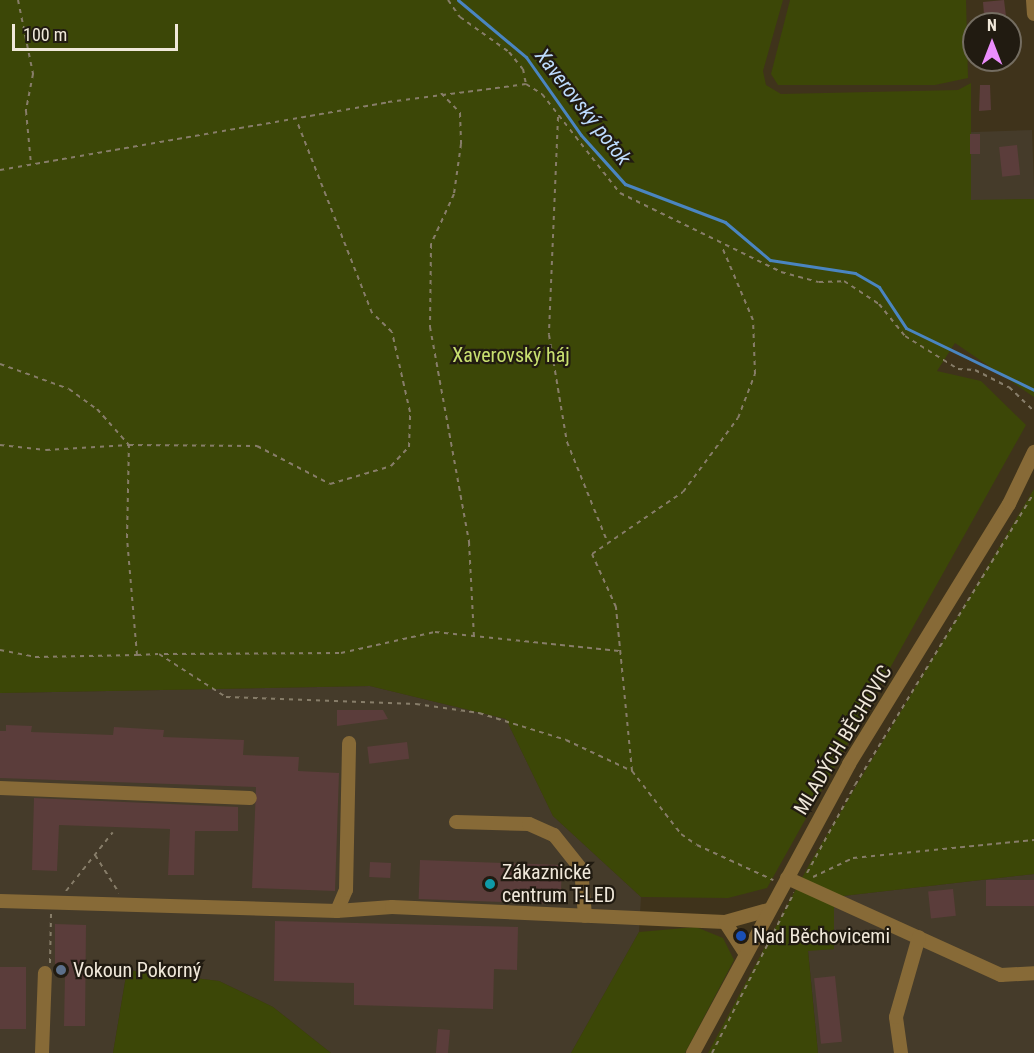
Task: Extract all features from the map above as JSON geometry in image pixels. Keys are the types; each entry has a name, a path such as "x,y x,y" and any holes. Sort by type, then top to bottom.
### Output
{"street":[{"path":"1033,0 1034,14"},
{"name":"MLADÝCH BĚCHOVIC","path":"693,1053 768,910 849,764 1009,504 1034,452"},
{"path":"337,911 346,890 349,743"},
{"path":"0,788 250,798"},
{"path":"456,822 529,824 554,835 581,869 585,916"},
{"path":"787,878 802,882 1001,975 1034,973"},
{"path":"0,901 337,911 392,907 725,922 768,910"},
{"path":"725,922 746,953"},
{"path":"901,1053 896,1017 919,937"},
{"path":"42,1053 45,973"}],"path":[{"path":"18,0 33,74 26,111 31,164"},
{"path":"448,0 460,17 509,52 523,69 526,84"},
{"path":"0,170 297,122 441,93 526,84 542,94 620,193 722,247 781,272 819,282 844,281 879,304 904,336 958,369 975,370 1009,387 1034,411"},
{"path":"441,93 460,113 461,144 454,194 431,244 430,327 469,542 474,636"},
{"path":"558,117 549,335 567,442 606,541"},
{"path":"0,445 46,450 129,445 257,446 330,484 391,466 409,447 410,412 392,332 372,313 297,122"},
{"path":"632,771 616,607 592,554 606,541 683,492 738,418 755,374 753,320 722,247"},
{"path":"0,364 69,389 97,409 129,445 126,538 137,655"},
{"path":"711,1053 855,785 1034,493"},
{"path":"0,651 35,657 240,650 284,657 341,653 435,632 474,636 526,637 619,651"},
{"path":"159,654 215,694 350,698 478,713 566,740 632,771 681,834 697,845 774,881 787,878"},
{"path":"57,902 112,832"},
{"path":"802,882 853,858 1034,840"},
{"path":"95,855 118,893"},
{"path":"45,973 50,966 51,916"}],"shaded area":[{"path":"1032,130 1034,199 970,201 968,132"},
{"path":"370,686 506,719 553,816 641,897 639,932 571,1053 331,1053 273,1007 219,981 127,970 113,1053 0,1053 0,693"},
{"path":"1034,874 1034,1053 818,1053 808,950 834,949 834,897"}],"green space":[{"name":"Xaverovský háj","path":"0,0 783,0 763,71 766,85 781,94 958,90 971,83 971,200 1034,199 1034,397 955,343 937,371 981,381 1026,425 767,888 728,898 641,897 553,816 506,719 370,686 0,693"},
{"path":"790,0 966,0 966,12 962,12 962,72 968,72 968,78 935,85 778,85 771,74"},
{"path":"1034,489 1034,874 834,897 834,949 808,951 818,1053 708,1053 810,863"},
{"path":"696,927 723,938 734,960 685,1053 571,1053 639,932"},
{"path":"127,970 219,981 273,1007 331,1053 113,1053"}],"building":[{"path":"1004,0 1006,12 984,12 983,2"},
{"path":"980,85 990,85 991,110 979,111"},
{"path":"970,134 980,134 980,154 970,154"},
{"path":"1017,145 1020,175 1002,177 999,147"},
{"path":"337,710 383,710 388,719 337,726"},
{"path":"6,725 32,726 31,732 113,735 114,727 164,730 163,737 244,740 243,755 299,757 298,771 339,773 335,891 252,888 256,787 0,778 0,731 6,731"},
{"path":"407,742 409,759 369,764 367,747"},
{"path":"34,798 238,807 238,831 195,831 194,875 168,875 170,829 59,825 57,871 32,870"},
{"name":"Zákaznické centrum T-LED","path":"420,860 562,865 561,904 419,899"},
{"path":"370,862 391,863 390,878 369,877"},
{"path":"986,880 1034,880 1034,906 986,906"},
{"path":"953,889 956,916 931,918 928,892"},
{"path":"275,921 518,927 517,970 494,969 493,1009 354,1005 354,983 274,981"},
{"path":"55,924 86,925 85,1026 64,1026 65,975 55,975"},
{"path":"0,967 26,967 26,1029 0,1029"},
{"path":"835,976 842,1042 821,1044 814,978"},
{"path":"438,1029 450,1030 448,1053 436,1053"}],"waterway":[{"name":"Xaverovský potok","path":"458,0 526,57 581,135 625,184 725,222 770,260 855,273 879,287 906,328 1034,390"}],"place":[{"name":"Zákaznické centrum T-LED","path":"490,884"},
{"name":"Nad Běchovicemi","path":"741,936"},
{"name":"Vokoun Pokorný","path":"61,970"}]}
